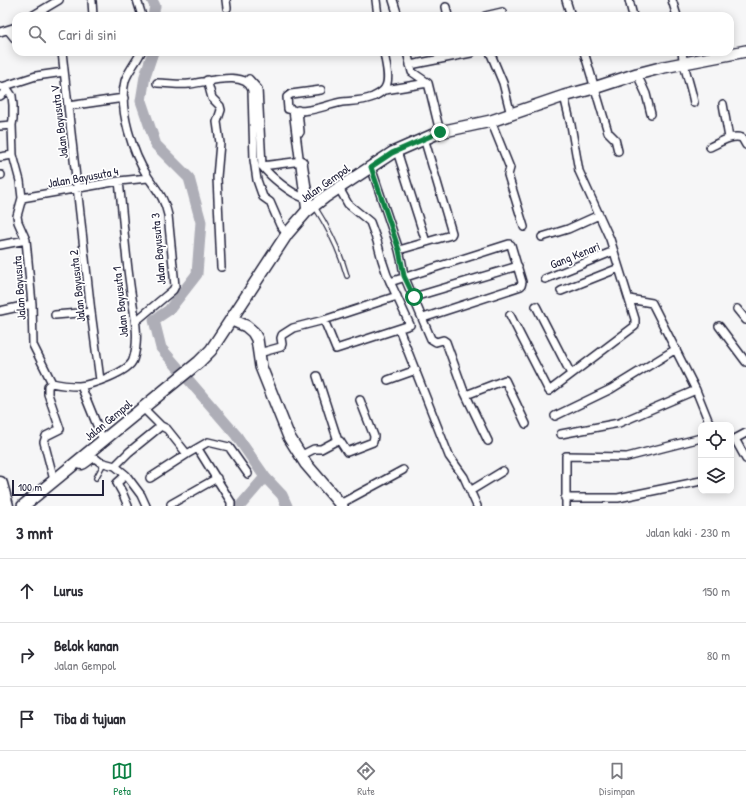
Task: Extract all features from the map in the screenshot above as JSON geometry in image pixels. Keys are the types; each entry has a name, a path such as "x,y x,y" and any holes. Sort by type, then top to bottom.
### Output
{"highway":[{"path":"0,484 6,505"}],"main road":[{"name":"Jalan Gempol","path":"734,52 746,51"},
{"name":"Jalan Gempol","path":"6,505 23,505 199,362 211,350 288,234 310,208 371,167 397,151 440,132 491,121 564,96 664,67 682,58 700,56"},
{"path":"232,320 246,326 253,332 257,339 261,367 289,437 300,456 312,472 341,505"}],"street":[{"path":"39,12 59,0"},
{"path":"137,0 141,12"},
{"path":"226,0 227,8"},
{"path":"376,0 378,12"},
{"path":"393,0 397,12"},
{"path":"566,0 570,12"},
{"path":"629,0 632,12"},
{"path":"672,0 676,12"},
{"path":"92,1 93,12"},
{"path":"446,7 447,12"},
{"path":"0,32 12,28"},
{"path":"8,30 12,35"},
{"name":"Jalan Bayusuta V","path":"62,56 78,189"},
{"name":"Jalan Bayusuta 3","path":"136,321 173,290 175,286 166,204 148,178 133,149 127,125 124,98 125,80 139,56"},
{"path":"385,56 388,81 385,90"},
{"path":"408,56 412,72 428,83 440,132"},
{"path":"410,65 460,56"},
{"path":"492,56 503,83 511,115"},
{"path":"585,56 608,132 615,139 618,151"},
{"path":"682,58 694,103"},
{"path":"0,96 3,87 36,76 64,72"},
{"path":"226,74 230,76 242,76 250,79 258,89 262,166 288,190 297,196 304,198"},
{"path":"637,74 646,94 651,114"},
{"path":"158,83 188,84 207,80 242,79 247,81 251,86 254,160 257,180 263,198 270,202 278,222 288,234"},
{"path":"207,80 212,98 220,106 221,110 217,122 220,143 217,177 221,267"},
{"path":"321,90 289,95 287,97 288,109 295,110 316,108 340,102 371,98 385,90 428,83"},
{"name":"Jalan Bayusuta","path":"3,87 12,96 13,155 20,181 22,198 16,216 26,240 34,345 52,383"},
{"path":"510,316 549,391 635,326 635,318 614,251 579,171 564,96"},
{"path":"68,106 124,98"},
{"path":"723,104 729,138"},
{"path":"295,110 304,198 310,208"},
{"path":"491,121 510,168 508,175 524,227"},
{"path":"0,126 12,125"},
{"path":"710,147 734,136 740,136 746,145"},
{"path":"399,250 451,235 452,231 424,138"},
{"path":"397,151 426,242"},
{"path":"0,158 13,155"},
{"path":"262,166 301,161"},
{"path":"301,161 310,208"},
{"path":"371,167 399,250 404,276 431,339 436,342 443,340 446,342 466,395 488,441"},
{"name":"Jalan Bayusuta 4","path":"22,198 148,178"},
{"name":"Jalan Bayusuta 1","path":"81,386 100,380 129,367 133,361 136,321 130,286 119,182"},
{"path":"324,320 336,349 410,325 390,282 382,260 378,240 370,222 348,204 340,188"},
{"name":"Jalan Bayusuta 2","path":"78,189 100,380"},
{"path":"542,238 568,229 599,215"},
{"path":"0,245 26,240"},
{"path":"390,282 404,276 509,244 512,247 522,282 521,286 423,318"},
{"name":"Gang Kenari","path":"545,279 614,251"},
{"path":"414,297 518,266"},
{"path":"560,291 619,268"},
{"path":"259,353 281,347 282,335 293,328 324,320 397,296"},
{"path":"629,299 652,303 696,390 709,422"},
{"path":"0,311 32,304"},
{"path":"536,306 571,374"},
{"path":"737,309 746,320"},
{"path":"55,315 91,312"},
{"path":"719,326 746,362"},
{"path":"399,329 449,456 464,477 477,506"},
{"path":"555,416 611,389 676,350"},
{"path":"388,380 416,370"},
{"path":"317,376 338,441 347,452 373,442 374,440 374,436 360,400"},
{"path":"466,395 505,380 526,424"},
{"path":"54,480 44,442 46,436 60,429 48,394 48,386 52,383 81,386 103,440"},
{"path":"561,434 619,423 696,390"},
{"path":"143,408 161,426 167,429 187,454"},
{"path":"115,466 129,452 161,426"},
{"path":"734,439 746,433"},
{"path":"698,439 627,457 566,456 566,502 592,498 618,498 698,482"},
{"path":"300,456 314,449 324,448 338,441"},
{"path":"734,441 746,459"},
{"path":"150,478 208,442 229,447 248,474"},
{"path":"198,449 231,502 231,506"},
{"path":"74,463 82,466 95,458 115,466 126,474 138,490 146,506"},
{"path":"341,505 403,470"},
{"path":"470,491 503,471"},
{"path":"126,474 117,483 128,506"},
{"path":"171,504 217,478"},
{"path":"592,498 592,506"}],"lane":[{"path":"310,208 331,233 348,276"},
{"path":"96,478 105,462"}],"waterway":[{"path":"152,0 155,6 154,12"},
{"path":"152,56 145,76 141,101 156,145 189,178 201,222 197,274 169,310 154,320 161,348 236,435 265,477 240,506"},
{"path":"265,477 282,495 287,506"}],"route":[{"path":"414,297 404,276 399,250 371,167 392,153 414,142 440,132"}]}
